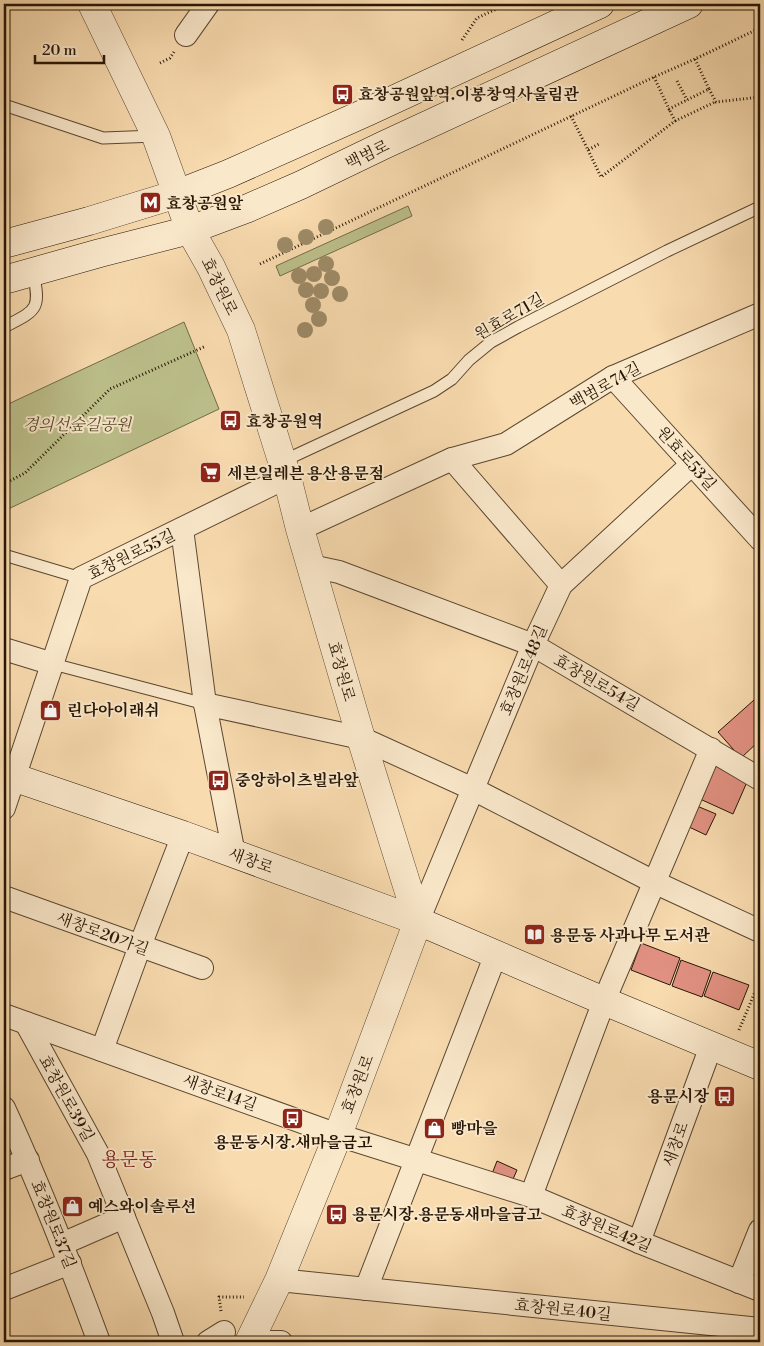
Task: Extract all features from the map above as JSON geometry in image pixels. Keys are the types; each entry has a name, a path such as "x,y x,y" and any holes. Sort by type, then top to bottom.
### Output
{"main road":[{"name":"효창원로","path":"92,4 156,136 190,230 211,267 241,330 284,470 361,738 418,921 338,1134 276,1288 249,1342"},
{"path":"4,244 89,221 177,194 228,174 600,4"},
{"name":"백범로","path":"5,279 190,230 246,209 293,189 689,4"},
{"path":"367,112 356,127 365,142 384,145"},
{"path":"4,249 16,253 19,264 5,279"},
{"name":"새창로","path":"9,776 234,854 418,921 760,1066"}],"street":[{"path":"186,35 208,4"},
{"name":"백범로74길","path":"300,529 452,459 506,444 613,377 760,314"},
{"name":"원효로53길","path":"613,377 760,539"},
{"path":"452,459 560,585"},
{"name":"효창원로48길","path":"418,921 533,645 560,585 692,464"},
{"name":"효창원로55길","path":"4,808 9,776 53,664 81,578 182,528 284,470"},
{"path":"182,528 205,704 234,854"},
{"name":"효창원로54길","path":"311,566 339,572 533,645 760,778"},
{"path":"4,649 53,664"},
{"path":"205,704 361,738 473,789 654,882 760,931"},
{"path":"531,1196 604,1001 711,750"},
{"path":"102,1050 183,836"},
{"name":"새창로20가길","path":"4,897 202,968"},
{"path":"366,1289 496,954"},
{"name":"새창로14길","path":"4,1015 338,1134"},
{"name":"효창원로39길","path":"26,1023 98,1154 173,1342"},
{"name":"새창로","path":"640,1242 720,1050"},
{"name":"효창원로37길","path":"4,1108 28,1160 99,1342"},
{"name":"효창원로42길","path":"338,1134 531,1196 760,1290"},
{"path":"4,1169 28,1160"},
{"path":"4,1289 66,1254 124,1217"},
{"path":"739,1282 760,1230"},
{"name":"효창원로40길","path":"276,1288 366,1289 760,1329"},
{"path":"249,1342 282,1342"}],"lane":[{"path":"4,104 104,138 156,136"},
{"name":"원효로71길","path":"284,470 434,392 452,379 469,360 491,342 518,326 760,207"},
{"path":"4,327 24,316 35,307 38,294 33,272"},
{"path":"4,554 81,578"},
{"path":"53,664 205,704"}],"path":[{"path":"459,44 477,18 507,4"},
{"path":"260,264 760,28"},
{"path":"160,63 170,58"},
{"path":"695,59 716,102"},
{"path":"654,77 675,121"},
{"path":"677,81 687,100"},
{"path":"669,109 709,89"},
{"path":"571,116 601,177 675,121 716,102 760,97"},
{"path":"588,150 599,144"},
{"path":"4,484 25,473 110,389 206,346"},
{"path":"720,1050 760,980"},
{"path":"216,1337 219,1297 276,1288"}],"green space":[{"path":"408,206 412,216 280,276 276,266"},
{"name":"경의선숲길공원","path":"184,322 219,409 4,511 4,406"}],"building":[{"path":"754,700 760,707 760,740 741,758 718,732"},
{"path":"716,763 747,782 733,814 700,799"},
{"path":"697,806 716,814 706,835 687,826"},
{"path":"641,943 680,958 670,985 631,970"},
{"path":"681,960 711,971 702,997 672,986"},
{"path":"713,972 749,985 739,1010 704,996"},
{"path":"497,1161 517,1170 510,1186 490,1179"}],"place":[{"name":"효창공원앞역.이봉창역사울림관","path":"342,94"},
{"name":"효창공원앞","path":"150,203"},
{"name":"효창공원역","path":"230,421"},
{"name":"세븐일레븐 용산용문점","path":"211,473"},
{"name":"린다아이래쉬","path":"51,710"},
{"name":"중앙하이츠빌라앞","path":"219,780"},
{"name":"용문동 사과나무 도서관","path":"534,935"},
{"name":"용문시장","path":"725,1096"},
{"name":"용문동시장.새마을금고","path":"293,1118"},
{"name":"빵마을","path":"435,1128"},
{"name":"예스와이솔루션","path":"72,1206"},
{"name":"용문시장.용문동새마을금고","path":"336,1214"}],"district":[{"name":"용문동","path":"129,1159"}]}
